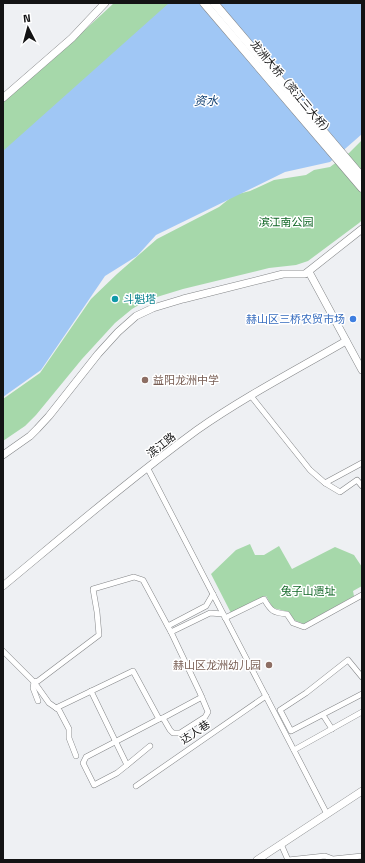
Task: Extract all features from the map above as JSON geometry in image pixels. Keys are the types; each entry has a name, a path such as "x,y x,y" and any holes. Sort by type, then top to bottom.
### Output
{"main road":[{"name":"龙洲大桥（资江三大桥）","path":"204,3 362,188"},
{"name":"龙洲大桥（资江三大桥）","path":"214,3 362,177"}],"street":[{"path":"3,98 72,38 105,3"},
{"path":"3,455 30,436 45,420 98,354 118,332 136,316 153,308 183,299 283,274 305,274 362,229"},
{"path":"308,272 362,370"},
{"name":"滨江路","path":"3,586 102,504 198,430 251,396 346,341"},
{"path":"251,396 306,465 325,483 340,492 357,480 362,486"},
{"path":"325,483 362,462"},
{"path":"148,469 327,814"},
{"path":"34,682 38,681 99,634 93,589 134,577 143,580 171,632 208,712 205,718 180,733 173,733 161,718 133,671 56,708"},
{"path":"168,626 206,606 213,594"},
{"path":"171,632 210,613 224,616 264,599 269,608 275,613 287,614 293,624 304,627 362,595"},
{"path":"3,651 34,682 49,703 59,710 69,729 69,738 76,756"},
{"path":"362,677 348,660 306,693 280,710 291,732 362,694"},
{"path":"34,682 33,688 38,701"},
{"path":"91,692 127,766"},
{"name":"达人巷","path":"136,786 266,696"},
{"path":"150,746 117,773 94,785 83,763 86,757 202,697"},
{"path":"294,750 362,712"},
{"path":"323,715 332,729"},
{"path":"257,860 362,792"},
{"path":"281,844 288,860 324,856 331,859 362,856"}],"green space":[{"path":"114,3 171,3 3,154 3,101 49,63"},
{"name":"滨江南公园","path":"362,140 362,220 359,223 308,261 296,265 269,268 183,289 147,300 132,309 115,323 82,359 36,415 25,426 3,441 3,399 40,373 91,299 157,239 219,207 234,195 250,191 274,180 306,175 314,170 330,167 349,153"},
{"name":"兔子山遗址","path":"250,544 255,555 264,555 279,546 292,569 335,547 354,555 362,567 362,586 353,591 354,596 304,624 294,620 289,612 273,608 266,596 231,613 211,574 236,550"}],"water":[{"name":"资水","path":"169,3 362,3 362,134 330,162 285,172 156,235 137,256 105,276 41,370 3,397 3,151"}],"place":[{"name":"斗魁塔","path":"115,299"},
{"name":"赫山区三桥农贸市场","path":"353,319"},
{"name":"益阳龙洲中学","path":"145,380"},
{"name":"赫山区龙洲幼儿园","path":"269,665"}]}
